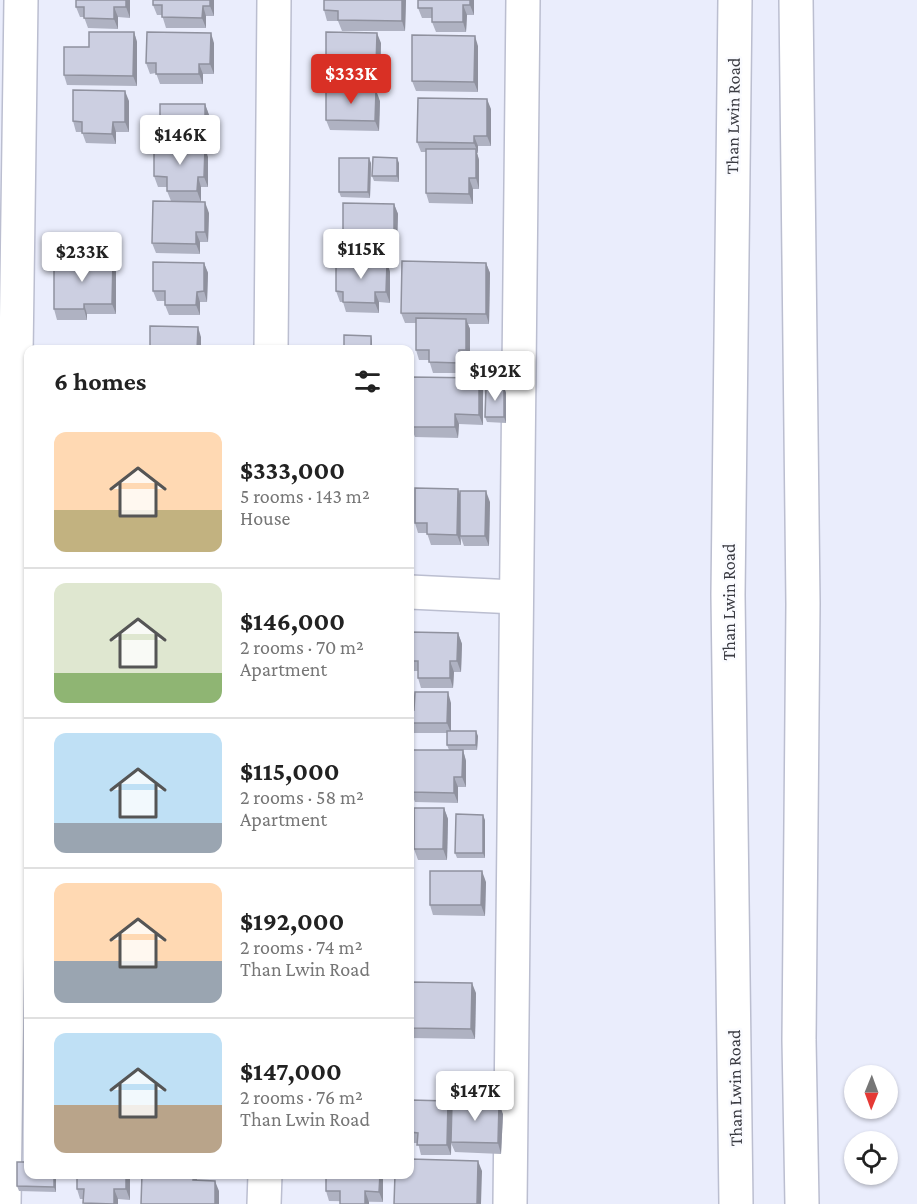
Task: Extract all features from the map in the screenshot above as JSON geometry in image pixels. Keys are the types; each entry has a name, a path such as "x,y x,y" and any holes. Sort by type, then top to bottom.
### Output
{"street":[{"path":"4,1204 21,0"},
{"path":"271,345 274,0"},
{"path":"510,1204 523,0"},
{"name":"Than Lwin Road","path":"735,0 728,595 736,1204"},
{"path":"796,0 803,604 799,1028 802,1204"},
{"path":"414,592 516,597"},
{"path":"264,1204 265,1179"}],"building":[{"path":"76,0 126,0 126,7 114,7 114,19 84,18 84,7 76,7"},
{"path":"153,0 210,0 210,6 203,6 202,18 162,17 162,5 153,5"},
{"path":"324,0 402,0 402,21 338,20 338,11 324,10"},
{"path":"418,0 470,0 470,5 463,5 463,22 432,22 432,8 418,8"},
{"path":"89,32 134,32 133,76 64,75 64,47 89,47"},
{"path":"147,32 211,33 210,64 199,64 199,74 156,74 156,63 146,63"},
{"path":"326,32 377,33 376,66 365,66 365,78 332,78 332,65 326,65"},
{"path":"412,35 475,36 474,82 412,81"},
{"path":"326,89 376,90 375,121 326,120"},
{"path":"73,90 125,91 125,122 113,122 112,134 82,133 82,122 73,121"},
{"path":"418,98 487,99 487,136 474,136 474,143 417,142"},
{"path":"160,104 205,104 205,134 160,133"},
{"path":"154,146 205,147 204,177 198,177 197,191 167,191 167,177 154,176"},
{"path":"426,149 476,149 476,178 469,178 469,194 426,193"},
{"path":"373,157 397,158 397,176 372,176"},
{"path":"339,158 369,158 368,192 339,192"},
{"path":"153,201 205,202 205,232 196,232 196,244 152,243"},
{"path":"343,203 394,204 394,234 381,234 381,248 343,247"},
{"path":"54,258 113,259 112,304 84,304 84,309 54,309"},
{"path":"336,261 387,262 386,292 375,292 375,303 343,302 343,292 336,291"},
{"path":"402,261 486,263 486,314 401,313"},
{"path":"153,262 204,263 204,291 197,292 196,305 165,305 165,291 153,291"},
{"path":"416,318 466,319 466,350 459,350 459,363 429,362 429,350 416,350"},
{"path":"150,326 198,327 197,345 150,345"},
{"path":"344,335 371,336 371,345 344,345"},
{"path":"414,377 479,378 479,415 455,414 455,427 414,427"},
{"path":"486,387 504,387 504,417 485,417"},
{"path":"415,488 458,489 457,535 427,534 427,523 415,523"},
{"path":"460,491 486,491 485,536 460,536"},
{"path":"414,632 458,633 457,661 450,661 450,678 418,678 418,661 414,661"},
{"path":"415,692 448,692 447,723 414,723"},
{"path":"447,731 476,731 476,745 447,745"},
{"path":"414,750 463,750 462,777 454,777 454,793 414,792"},
{"path":"414,808 444,808 443,849 414,849"},
{"path":"456,814 483,815 483,853 455,853"},
{"path":"430,871 482,871 481,905 430,905"},
{"path":"414,982 472,983 471,1029 414,1028"},
{"path":"414,1100 448,1101 447,1145 417,1145 418,1133 414,1132"},
{"path":"452,1102 499,1103 498,1143 451,1142"},
{"path":"414,1159 478,1161 477,1204 394,1204 395,1179 414,1179"},
{"path":"17,1162 24,1162 24,1179 54,1179 54,1187 17,1186"},
{"path":"77,1179 126,1179 126,1189 114,1189 114,1204 83,1203 84,1189 77,1189"},
{"path":"142,1179 215,1181 215,1204 141,1204"},
{"path":"326,1179 380,1179 379,1192 365,1191 365,1204 340,1204 340,1191 326,1191"}]}
